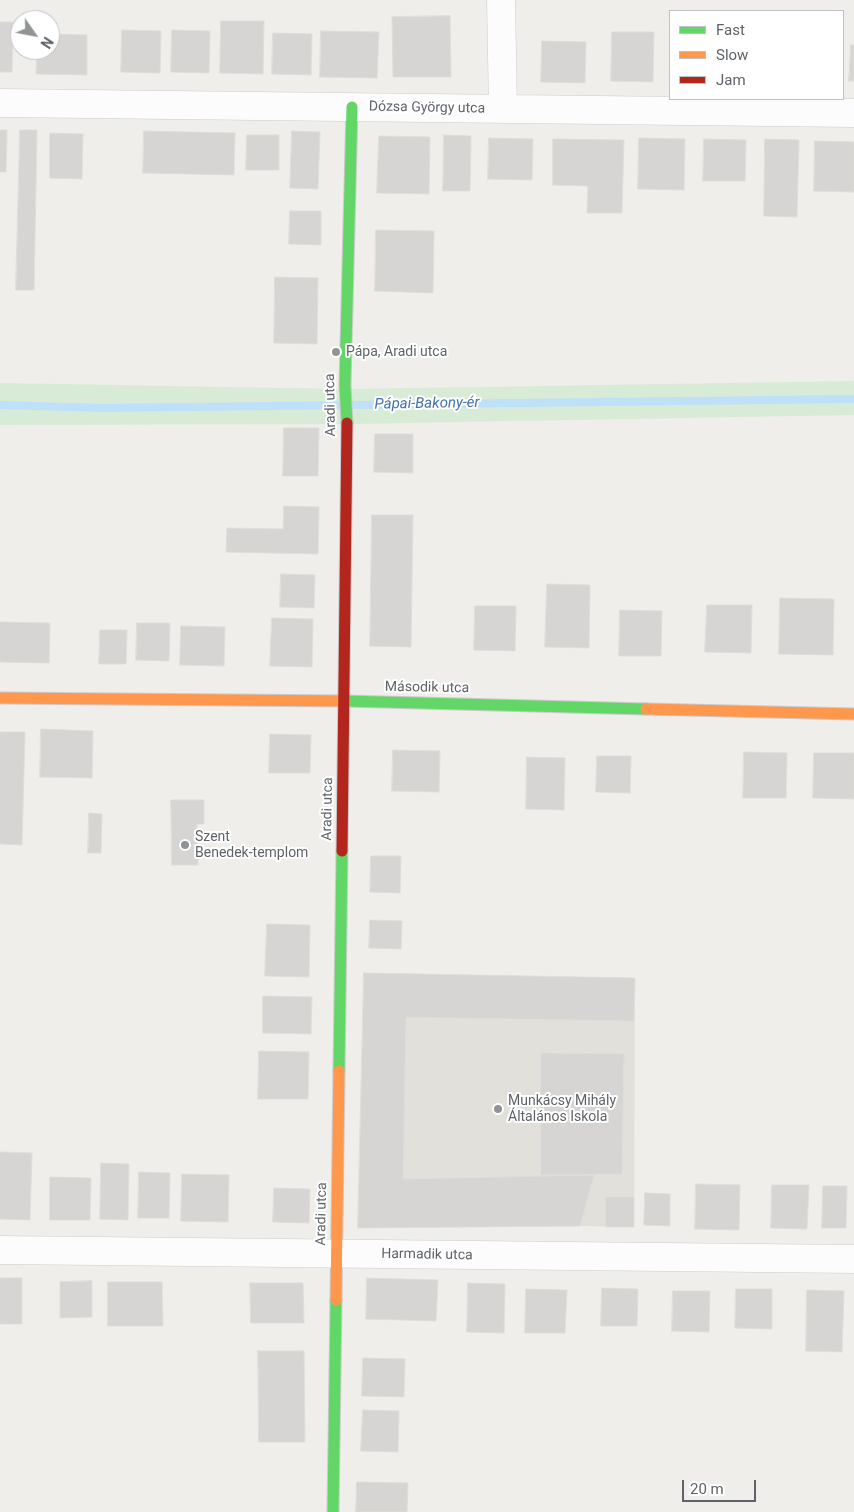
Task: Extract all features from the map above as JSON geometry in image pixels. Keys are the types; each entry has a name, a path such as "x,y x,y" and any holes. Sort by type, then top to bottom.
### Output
{"street":[{"path":"501,0 503,109"},
{"name":"Dózsa György utca","path":"0,103 854,114"},
{"name":"Aradi utca","path":"333,1512 347,431 345,386 352,107"},
{"name":"Második utca","path":"0,698 344,701 854,714"},
{"name":"Harmadik utca","path":"0,1250 854,1260"}],"shaded area":[{"name":"Munkácsy Mihály Általános Iskola","path":"364,973 635,978 634,1227 358,1228"}],"green space":[{"path":"854,381 854,415 352,424 0,425 0,383 348,389"}],"building":[{"path":"450,16 451,77 393,77 392,17"},
{"path":"221,21 264,21 263,74 220,73"},
{"path":"0,22 10,22 10,60 12,60 12,72 0,72"},
{"path":"122,30 161,31 160,73 121,72"},
{"path":"172,30 210,31 209,73 171,72"},
{"path":"321,31 379,32 377,78 320,77"},
{"path":"612,32 654,32 653,82 611,81"},
{"path":"273,33 312,34 311,75 272,74"},
{"path":"60,34 87,35 87,75 36,74 37,60 60,60"},
{"path":"542,41 586,42 585,83 541,82"},
{"path":"851,45 854,45 854,81 849,81"},
{"path":"0,130 7,130 6,172 0,172"},
{"path":"20,130 37,130 34,290 16,290"},
{"path":"144,131 235,133 234,175 143,173"},
{"path":"292,131 320,132 318,189 290,188"},
{"path":"50,133 83,134 82,179 50,178"},
{"path":"247,135 279,135 279,170 246,170"},
{"path":"444,135 471,136 470,191 443,191"},
{"path":"379,136 430,137 429,194 377,193"},
{"path":"489,138 533,139 532,180 488,179"},
{"path":"639,138 685,139 684,190 638,189"},
{"path":"553,139 624,140 622,213 587,213 588,186 553,185"},
{"path":"704,139 746,140 745,181 703,181"},
{"path":"765,139 799,140 797,217 764,216"},
{"path":"815,141 854,142 854,192 814,191"},
{"path":"290,211 321,211 321,245 289,244"},
{"path":"376,230 434,231 433,293 375,291"},
{"path":"275,277 318,278 317,344 274,343"},
{"path":"284,428 319,428 318,476 283,476"},
{"path":"375,434 413,434 413,473 374,472"},
{"path":"284,506 319,507 318,554 226,552 227,528 283,529"},
{"path":"372,515 413,515 411,647 370,646"},
{"path":"281,574 315,575 314,608 280,607"},
{"path":"547,584 590,585 589,648 545,647"},
{"path":"780,598 834,599 833,655 779,654"},
{"path":"707,605 752,605 751,653 705,652"},
{"path":"475,606 516,606 515,651 474,650"},
{"path":"620,610 662,611 661,656 619,656"},
{"path":"272,618 313,619 312,667 270,666"},
{"path":"0,622 50,623 49,663 0,662"},
{"path":"137,623 170,623 169,661 136,660"},
{"path":"181,626 225,627 224,666 180,665"},
{"path":"100,630 127,630 126,664 99,664"},
{"path":"41,729 93,731 92,778 40,777"},
{"path":"0,732 25,732 22,845 0,844"},
{"path":"270,734 311,735 310,773 269,773"},
{"path":"393,750 440,751 439,792 392,791"},
{"path":"744,752 787,753 786,798 743,798"},
{"path":"814,753 854,753 854,799 813,798"},
{"path":"597,756 631,756 630,793 596,792"},
{"path":"527,757 565,758 564,810 526,809"},
{"name":"Szent Benedek-templom","path":"171,800 204,800 204,824 197,824 198,865 172,865"},
{"path":"89,813 102,814 101,853 88,853"},
{"path":"371,856 401,856 400,893 370,892"},
{"path":"370,920 402,921 401,949 369,948"},
{"path":"267,924 310,925 309,977 265,976"},
{"path":"364,973 635,978 634,1021 406,1017 403,1179 594,1175 580,1226 358,1228"},
{"path":"263,996 312,997 311,1034 263,1033"},
{"path":"259,1051 309,1052 308,1099 258,1099"},
{"path":"541,1053 624,1054 622,1174 541,1175"},
{"path":"0,1152 32,1153 30,1220 0,1219"},
{"path":"101,1163 129,1164 128,1220 100,1219"},
{"path":"139,1172 170,1173 169,1218 138,1218"},
{"path":"182,1174 229,1175 228,1222 181,1221"},
{"path":"50,1177 91,1178 90,1220 50,1220"},
{"path":"696,1184 740,1185 739,1230 695,1229"},
{"path":"772,1185 809,1185 807,1229 771,1228"},
{"path":"823,1186 847,1186 846,1228 822,1228"},
{"path":"274,1188 310,1189 309,1223 273,1222"},
{"path":"645,1193 670,1194 670,1226 644,1225"},
{"path":"606,1197 634,1197 634,1227 606,1227"},
{"path":"0,1278 22,1278 22,1324 0,1324"},
{"path":"367,1278 438,1280 436,1321 366,1319"},
{"path":"92,1281 92,1317 60,1318 60,1282"},
{"path":"108,1282 162,1282 163,1326 108,1326"},
{"path":"250,1283 303,1283 304,1323 251,1323"},
{"path":"468,1283 505,1284 504,1333 467,1332"},
{"path":"602,1288 638,1289 637,1326 601,1326"},
{"path":"526,1289 567,1290 565,1333 525,1333"},
{"path":"736,1289 772,1289 772,1329 735,1328"},
{"path":"807,1290 844,1291 842,1352 806,1351"},
{"path":"673,1291 710,1291 709,1332 672,1331"},
{"path":"258,1351 304,1351 305,1442 259,1442"},
{"path":"363,1358 405,1359 404,1397 362,1396"},
{"path":"363,1410 399,1411 398,1452 361,1451"},
{"path":"357,1482 408,1483 407,1512 356,1512"}],"waterway":[{"name":"Pápai-Bakony-ér","path":"0,405 102,408 854,399"}],"traffic: fast":[{"path":"347,423 345,385 352,107"},
{"path":"345,701 646,709"},
{"path":"339,1071 342,851"},
{"path":"333,1512 336,1300"}],"traffic: slow":[{"path":"0,698 345,701"},
{"path":"646,709 854,714"},
{"path":"336,1300 339,1071"}],"traffic: jam":[{"path":"342,851 347,423"}],"place":[{"name":"Pápa, Aradi utca","path":"336,352"},
{"name":"Szent Benedek-templom","path":"185,845"},
{"name":"Munkácsy Mihály Általános Iskola","path":"498,1109"}]}
